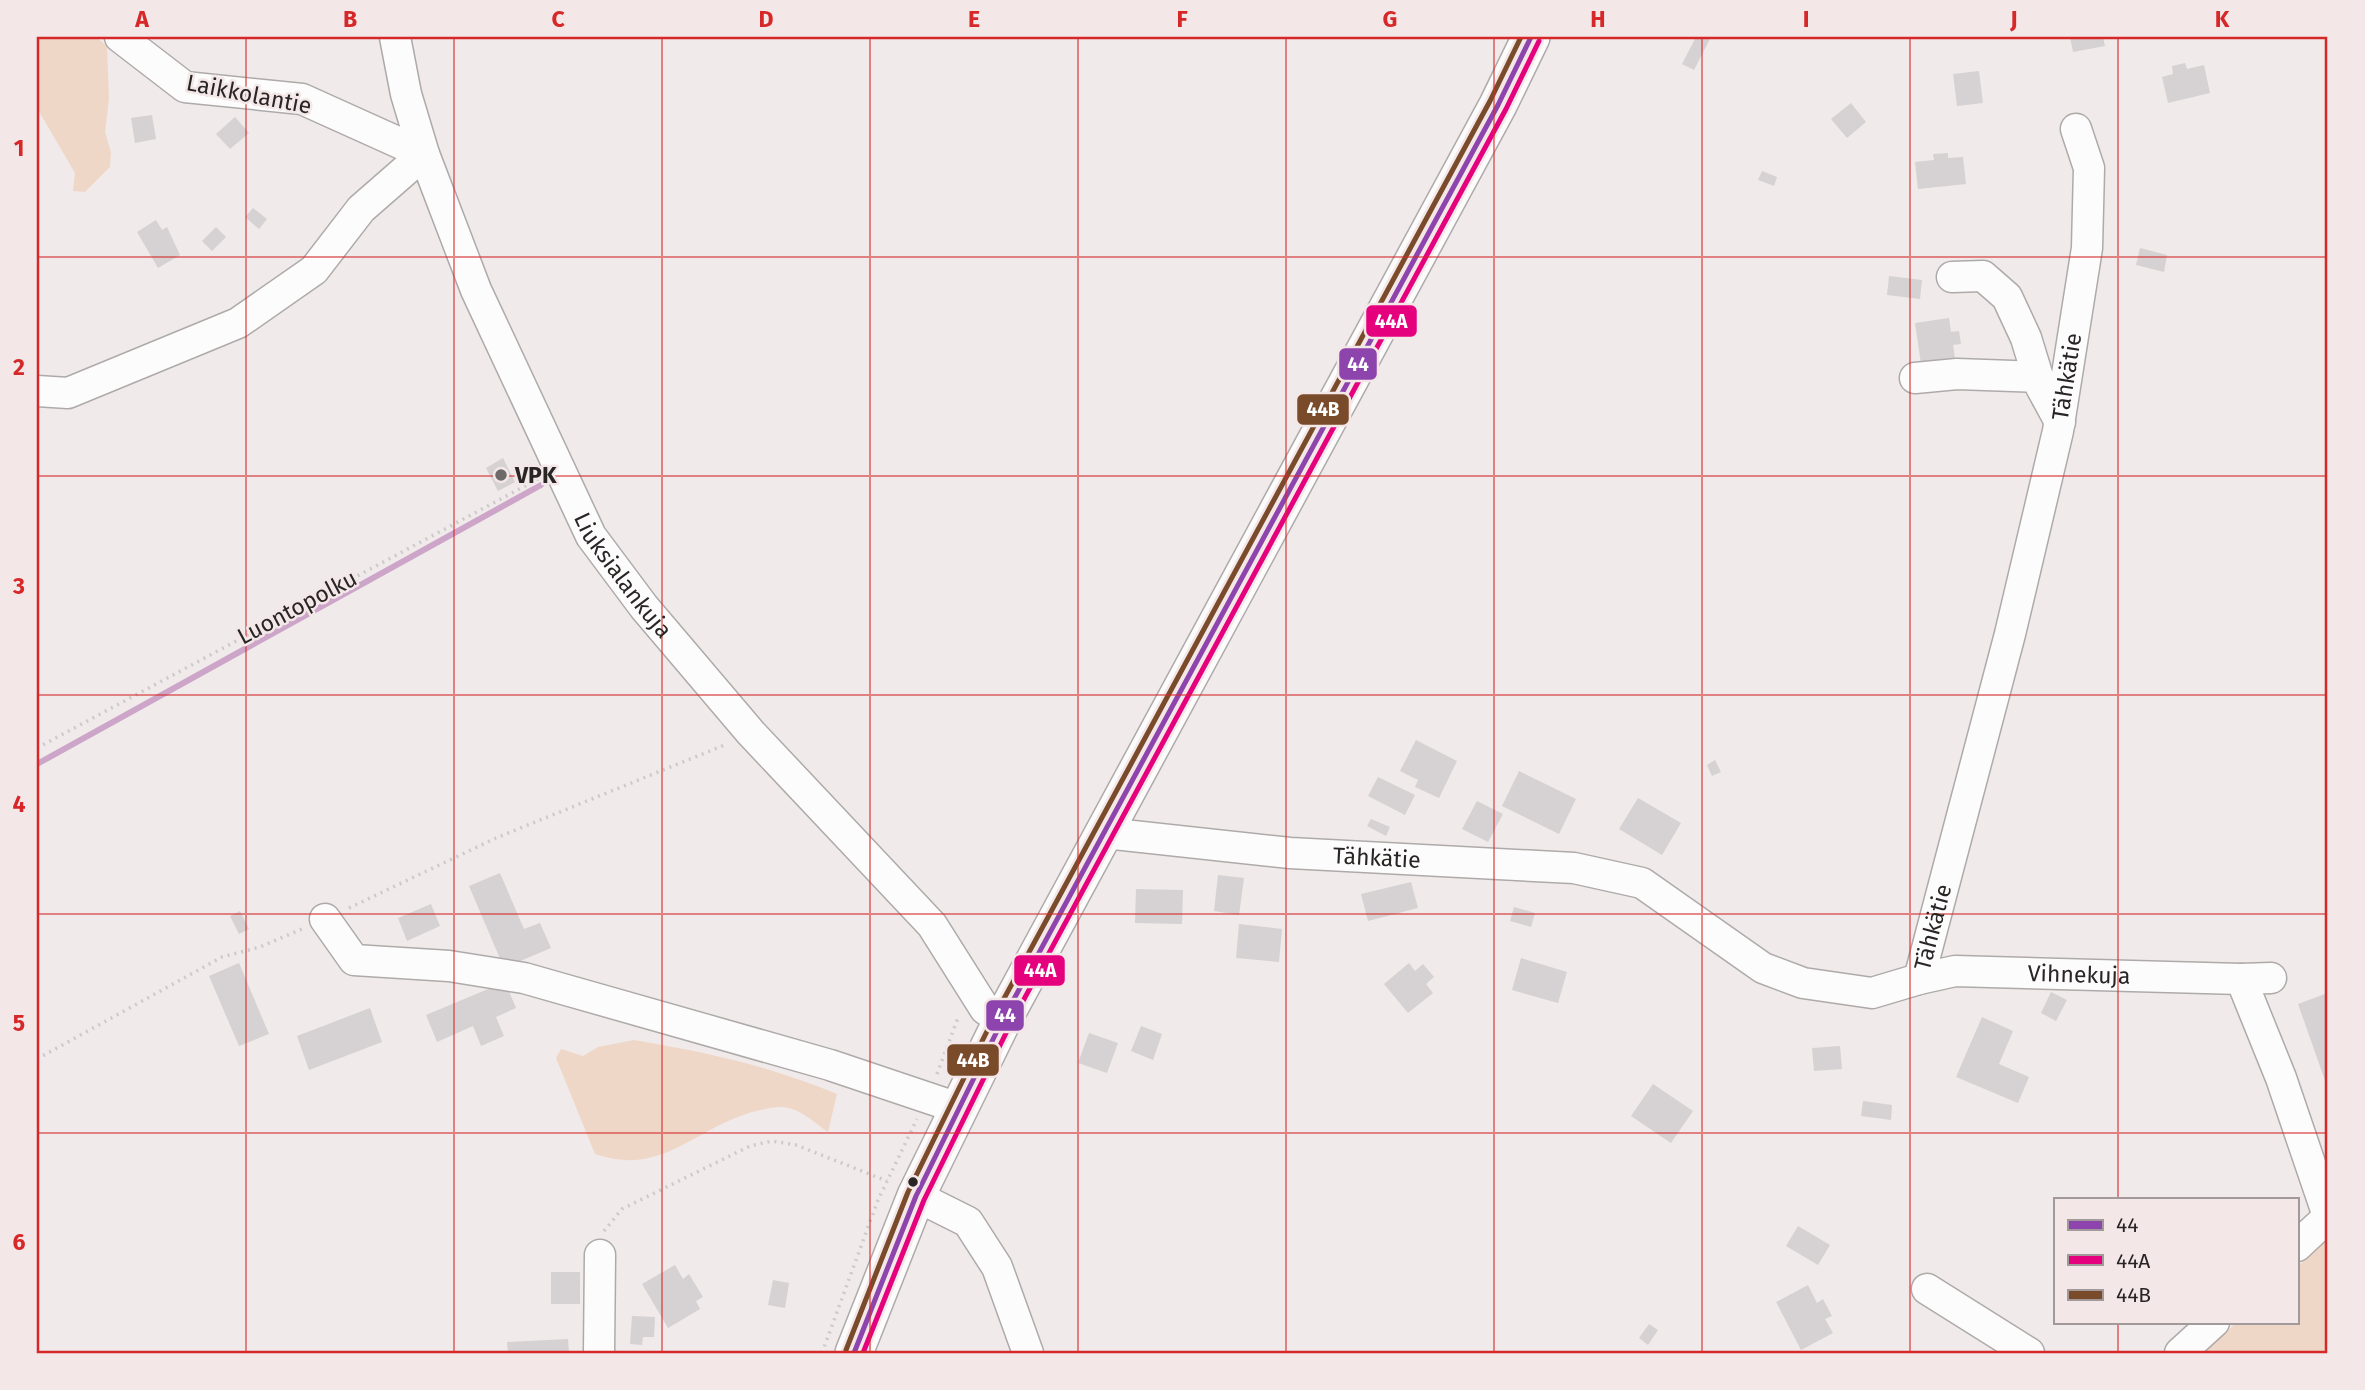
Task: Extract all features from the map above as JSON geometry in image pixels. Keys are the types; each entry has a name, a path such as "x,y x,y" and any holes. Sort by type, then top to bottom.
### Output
{"main road":[{"path":"854,1353 902,1188 943,1103 1002,1021 1499,105 1531,37"}],"street":[{"name":"Laikkolantie","path":"120,37 185,88 302,99 424,155"},
{"name":"Liuksialankuja","path":"395,37 406,94 424,155 476,290 591,536 644,607 751,733 932,925 985,1009 1002,1021"},
{"name":"Tähkätie","path":"1105,833 1290,853 1574,868 1642,883 1763,968 1803,983 1872,993 1919,979 2010,634 2060,422 2087,248 2089,168 2076,129"},
{"path":"37,391 68,393 238,323 314,270 360,209 424,155"},
{"path":"1952,278 1983,276 2007,297 2038,377 2060,422"},
{"path":"1915,378 1957,374 2038,377"},
{"path":"325,919 354,960 449,966 524,978 830,1065 943,1103"},
{"name":"Vihnekuja","path":"1919,979 1955,971 2271,978"},
{"path":"2241,979 2281,1078 2328,1217 2298,1245"},
{"path":"902,1188 968,1222 997,1267 1028,1353"},
{"path":"599,1353 600,1255"},
{"path":"1927,1289 2029,1353"},
{"path":"2180,1353 2212,1324"}],"path":[{"name":"Luontopolku","path":"37,748 559,468"},
{"path":"37,1059 222,957 260,947 496,838 751,733"},
{"path":"822,1353 840,1296 902,1188 943,1103 970,985"},
{"path":"600,1255 604,1230 622,1209 750,1146 772,1141 796,1145 902,1188"}],"shaded area":[{"path":"37,37 96,37 107,46 109,99 105,132 111,152 110,167 85,192 73,191 75,173 37,108"},
{"path":"634,1040 737,1061 787,1075 837,1094 828,1132 797,1111 776,1107 737,1117 661,1155 620,1160 595,1154 556,1058 561,1049 583,1056 598,1047"},
{"path":"2328,1230 2328,1353 2203,1353 2235,1324 2298,1324 2298,1266 2318,1247"}],"building":[{"path":"1696,37 1711,37 1694,70 1682,64"},
{"path":"2070,37 2103,37 2105,46 2073,52"},
{"path":"2185,63 2187,69 2204,65 2210,93 2168,103 2162,77 2173,74 2172,66"},
{"path":"1979,71 1983,103 1957,106 1953,74"},
{"path":"1851,103 1866,122 1847,138 1831,119"},
{"path":"152,115 156,139 135,143 131,118"},
{"path":"235,117 249,133 230,149 216,134"},
{"path":"1948,153 1948,158 1963,157 1966,184 1918,189 1915,162 1934,160 1933,154"},
{"path":"1762,171 1777,177 1774,186 1758,180"},
{"path":"253,208 267,219 259,229 245,217"},
{"path":"156,220 162,230 167,227 180,255 158,268 137,232"},
{"path":"216,227 226,237 212,251 202,241"},
{"path":"2140,248 2167,255 2164,272 2136,265"},
{"path":"1889,276 1922,280 1920,299 1887,295"},
{"path":"1949,318 1951,332 1959,331 1961,344 1953,345 1955,359 1921,364 1915,323"},
{"name":"VPK","path":"503,458 515,482 498,491 486,468"},
{"path":"1416,740 1457,761 1439,798 1415,787 1418,780 1400,771"},
{"path":"1715,760 1721,772 1712,776 1707,765"},
{"path":"1519,771 1576,799 1559,834 1502,806"},
{"path":"1378,777 1415,795 1405,815 1368,796"},
{"path":"1638,798 1681,823 1662,855 1619,829"},
{"path":"1477,801 1503,814 1488,842 1462,829"},
{"path":"1371,819 1390,827 1386,836 1367,826"},
{"path":"500,873 524,929 540,923 551,948 504,968 469,886"},
{"path":"1218,875 1244,878 1239,915 1214,911"},
{"path":"1411,882 1418,908 1368,921 1361,894"},
{"path":"1136,889 1183,890 1182,924 1135,923"},
{"path":"431,904 440,926 407,941 398,918"},
{"path":"1514,907 1535,913 1531,927 1510,921"},
{"path":"240,911 249,929 239,934 230,916"},
{"path":"1239,924 1282,929 1279,962 1236,958"},
{"path":"1521,958 1567,972 1558,1003 1512,990"},
{"path":"239,963 269,1034 239,1046 209,976"},
{"path":"1409,963 1415,971 1423,964 1434,977 1426,984 1433,993 1408,1013 1384,984"},
{"path":"505,982 516,1008 496,1017 504,1036 481,1046 473,1026 437,1042 426,1015"},
{"path":"2051,992 2067,1000 2056,1021 2041,1013"},
{"path":"2325,994 2328,1003 2328,1089 2298,1004"},
{"path":"370,1008 382,1042 309,1070 297,1036"},
{"path":"1982,1017 2013,1031 1999,1064 2029,1077 2018,1103 1956,1077"},
{"path":"1141,1026 1162,1034 1153,1060 1131,1051"},
{"path":"1089,1033 1118,1043 1107,1073 1078,1063"},
{"path":"1840,1046 1842,1069 1814,1071 1812,1048"},
{"path":"1653,1084 1693,1111 1671,1143 1631,1116"},
{"path":"1863,1101 1892,1105 1891,1120 1861,1116"},
{"path":"1798,1226 1830,1245 1818,1265 1786,1246"},
{"path":"675,1265 683,1279 689,1274 703,1297 696,1301 700,1309 668,1328 642,1284"},
{"path":"551,1272 580,1272 580,1304 551,1304"},
{"path":"773,1280 789,1283 785,1308 768,1305"},
{"path":"1808,1285 1817,1303 1823,1299 1832,1316 1825,1319 1833,1333 1801,1350 1776,1302"},
{"path":"632,1316 655,1317 654,1337 643,1337 642,1345 630,1344"},
{"path":"1649,1324 1658,1330 1648,1345 1639,1338"},
{"path":"568,1339 569,1353 508,1353 507,1342"}],"waterway":[{"path":"37,764 541,485"}],"transit line":[{"name":"44B","path":"846,1350 908,1192 994,1017 1490,101 1521,37"},
{"name":"44","path":"854,1353 916,1196 1002,1021 1498,105 1531,37"},
{"name":"44A","path":"863,1353 924,1200 1010,1025 1506,109 1539,41"}],"place":[{"name":"VPK","path":"501,475"}]}
